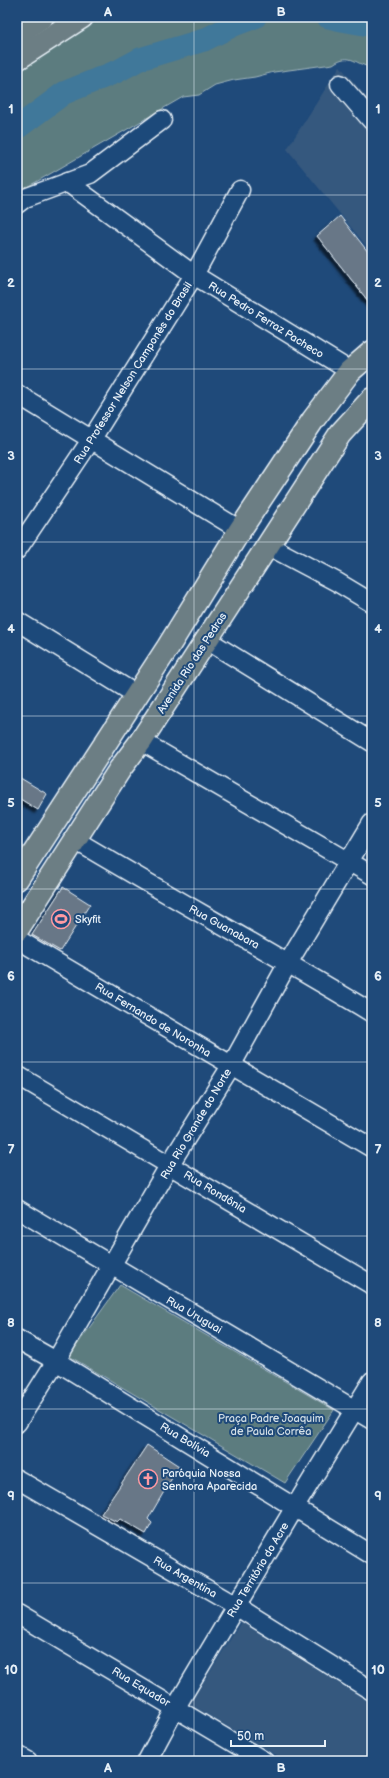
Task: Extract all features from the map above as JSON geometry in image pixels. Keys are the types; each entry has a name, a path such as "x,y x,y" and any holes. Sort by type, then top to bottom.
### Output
{"main road":[{"path":"17,34 42,17"},
{"path":"17,59 82,17"},
{"path":"17,879 23,856 137,695 240,530 313,420 350,371 372,352"},
{"name":"Avenida Rio das Pedras","path":"17,930 120,769 142,741 340,434 372,400"},
{"path":"137,695 123,732 124,737 131,742 142,741"}],"street":[{"path":"340,84 372,121"},
{"path":"17,204 25,198 90,174 162,120"},
{"name":"Rua Pedro Ferraz Pacheco","path":"67,182 194,276 350,371"},
{"name":"Rua Professor Nelson Camponês do Brasil","path":"17,550 91,440 194,276 240,190"},
{"path":"17,394 240,530"},
{"path":"267,545 337,582 372,603"},
{"path":"17,621 137,695"},
{"path":"207,640 372,742"},
{"path":"142,741 372,875"},
{"name":"Rua Rio Grande do Norte","path":"17,1423 56,1361 170,1164 231,1066 288,963 372,823"},
{"name":"Rua Guanabara","path":"75,840 288,963 372,1014"},
{"name":"Rua Fernando de Noronha","path":"17,939 372,1148"},
{"name":"Rua Rondônia","path":"17,1075 170,1164 372,1285"},
{"name":"Rua Uruguai","path":"17,1209 372,1420"},
{"name":"Rua Bolívia","path":"17,1339 56,1361 372,1555"},
{"name":"Rua Território do Acre","path":"147,1761 176,1707 372,1381"},
{"name":"Rua Argentina","path":"17,1479 236,1606 372,1691"},
{"name":"Rua Equador","path":"17,1614 176,1707 264,1761"},
{"path":"17,1754 28,1761"}],"shaded area":[{"path":"340,66 372,104 372,253 287,149"},
{"path":"241,1622 372,1704 372,1761 286,1761 190,1704"}],"green space":[{"path":"88,17 372,17 372,67 353,60 344,59 333,64 274,72 215,85 199,95 183,97 17,192 17,61"},
{"name":"Praça Padre Joaquim de Paula Corrêa","path":"120,1285 334,1410 285,1483 69,1356"}],"building":[{"path":"340,216 372,257 372,306 317,236"},
{"path":"17,776 47,794 38,810 17,797"},
{"name":"Skyfit","path":"63,887 90,904 60,951 32,935"},
{"name":"Paróquia Nossa Senhora Aparecida","path":"147,1445 179,1466 148,1519 152,1523 146,1534 120,1519 117,1522 101,1514"}],"waterway":[{"path":"17,128 64,93 118,71 140,59 204,40 234,25 255,17"},
{"path":"328,17 372,26"}],"place":[{"name":"Skyfit","path":"61,919"},
{"name":"Paróquia Nossa Senhora Aparecida","path":"148,1479"}]}
